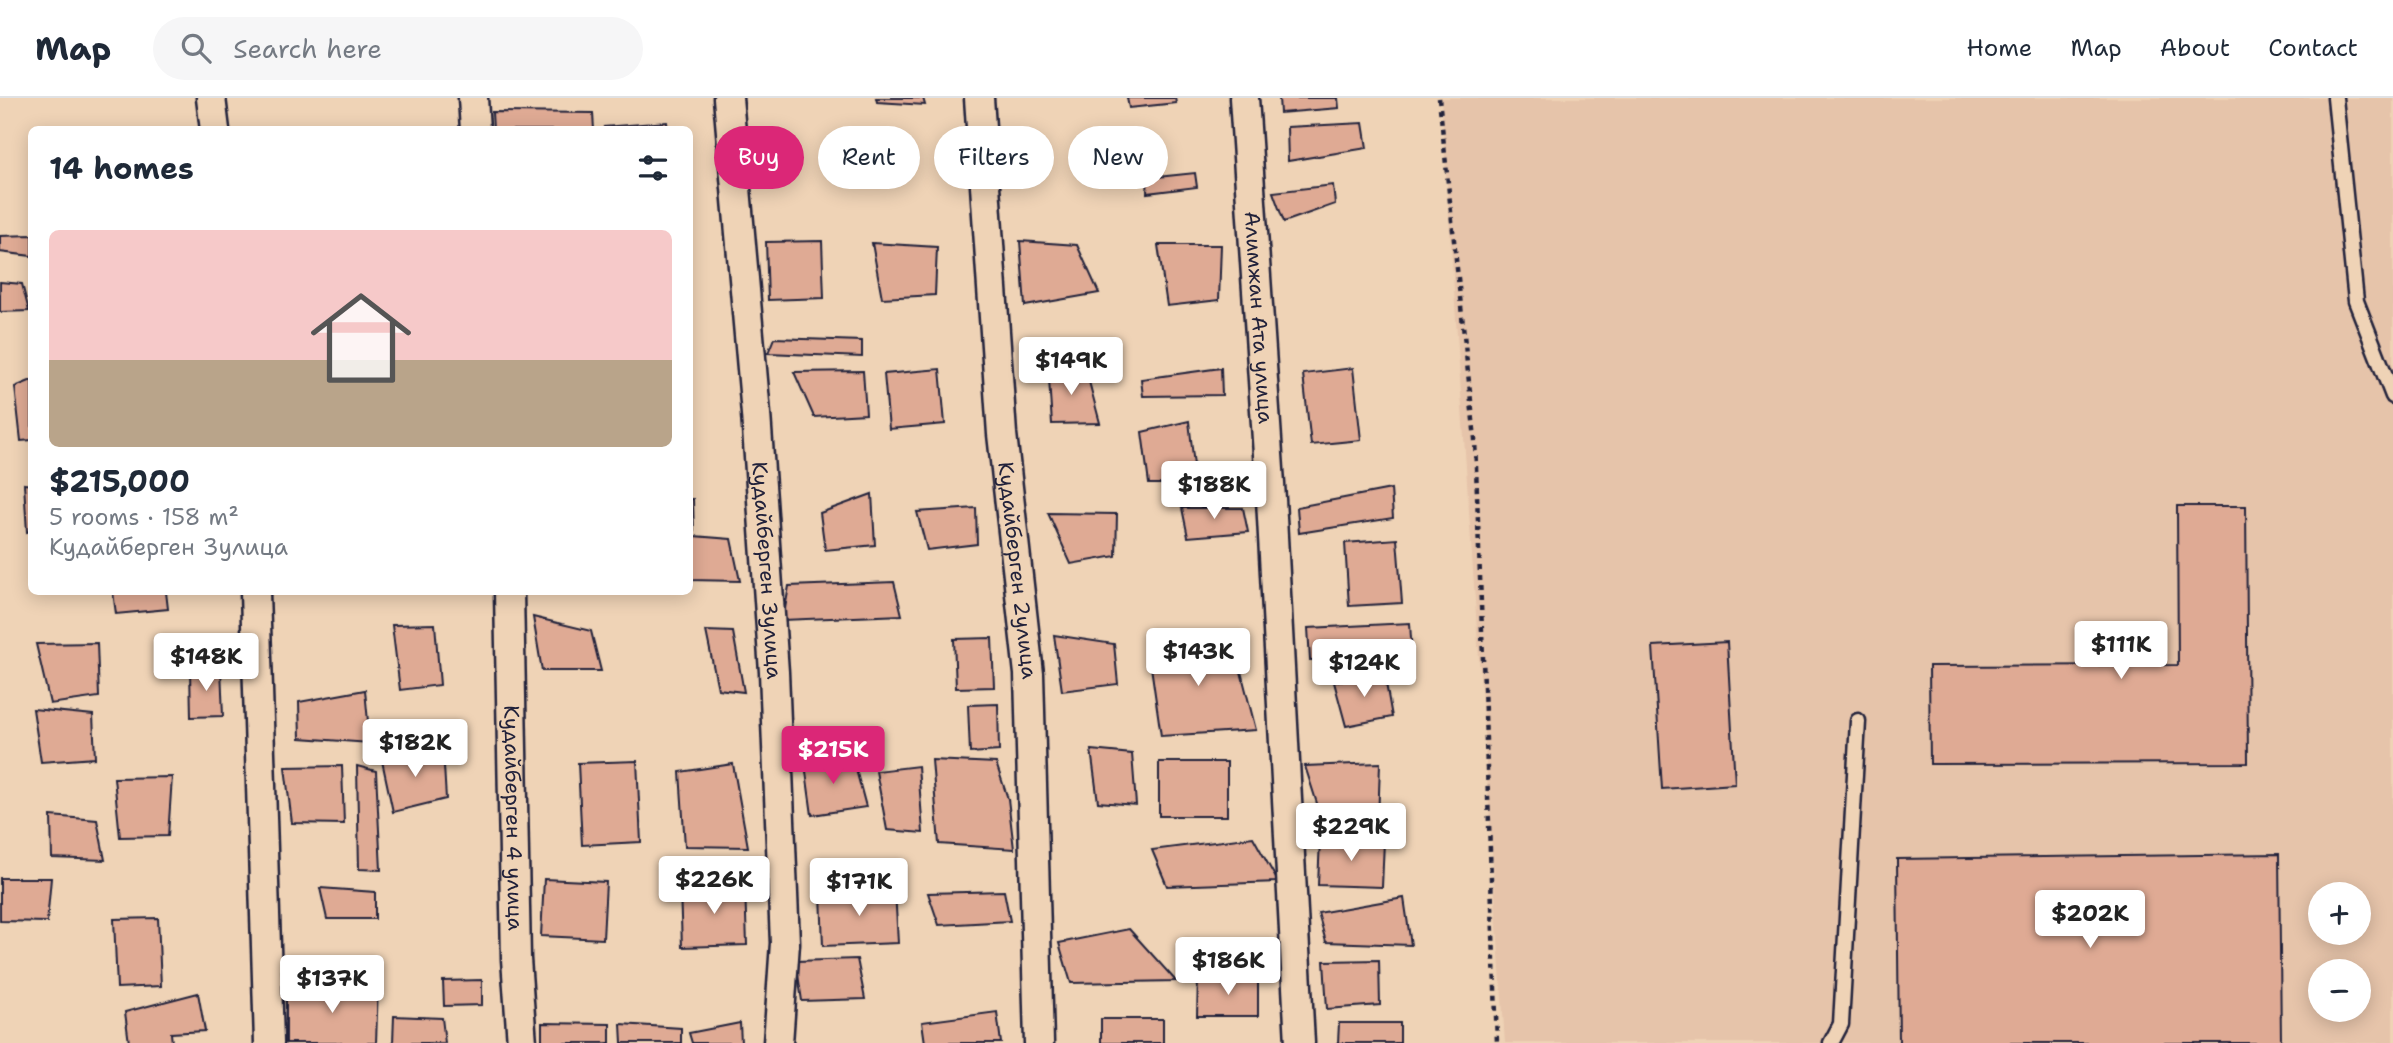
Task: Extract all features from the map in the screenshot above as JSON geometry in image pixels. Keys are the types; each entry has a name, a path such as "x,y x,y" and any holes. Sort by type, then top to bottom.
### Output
{"street":[{"path":"211,98 214,126"},
{"path":"472,98 475,126"},
{"name":"Кудайберген 3улица","path":"728,98 756,414 774,672 785,943 778,1043"},
{"name":"Кудайберген 2улица","path":"979,98 1002,434 1029,674 1040,1043"},
{"name":"Алимжан Ата улица","path":"1244,98 1271,499 1300,1043"},
{"path":"255,595 269,1043"},
{"name":"Кудайберген 4 улица","path":"509,595 516,959 522,1043"}],"lane":[{"path":"2335,98 2357,301 2393,397"},
{"path":"1830,1043 1841,1024 1858,721"}],"path":[{"path":"1438,98 1475,439 1497,1043"}],"shaded area":[{"path":"1441,98 2393,98 2393,1043 1505,1043"}],"building":[{"path":"876,98 923,98 925,105 877,102"},
{"path":"1127,98 1175,98 1176,103 1129,108"},
{"path":"1279,98 1338,98 1339,108 1280,113"},
{"path":"492,112 593,113 594,126 493,126"},
{"path":"667,122 668,126 617,126"},
{"path":"1363,123 1367,148 1288,161 1287,127"},
{"path":"1195,173 1197,187 1147,193 1147,189 1168,189 1168,176"},
{"path":"1333,185 1335,204 1284,222 1273,192"},
{"path":"28,235 28,256 0,252 0,236"},
{"path":"822,241 824,298 768,300 766,242"},
{"path":"1020,241 1077,245 1099,293 1025,306"},
{"path":"872,243 937,247 935,295 882,298"},
{"path":"1158,245 1221,245 1219,300 1167,306"},
{"path":"0,282 22,284 28,311 0,312"},
{"path":"774,338 862,341 862,357 768,353"},
{"path":"1048,364 1087,374 1100,423 1052,424"},
{"path":"1221,368 1222,395 1143,396 1141,379"},
{"path":"1353,368 1361,440 1311,445 1303,374"},
{"path":"940,369 945,424 889,429 884,374"},
{"path":"863,371 866,414 814,417 794,372"},
{"path":"28,382 28,440 21,441 15,387"},
{"path":"1189,421 1196,484 1149,484 1142,432"},
{"path":"24,484 28,484 27,532"},
{"path":"1391,489 1393,518 1299,533 1297,507"},
{"path":"872,494 875,545 825,550 820,513"},
{"path":"693,499 694,536 731,539 740,581 693,580"},
{"path":"2177,506 2246,506 2248,763 1930,764 1929,666 2178,665"},
{"path":"976,508 977,544 927,550 917,512"},
{"path":"1182,508 1243,508 1248,532 1188,537"},
{"path":"1048,513 1117,514 1116,556 1071,564"},
{"path":"1397,539 1402,603 1349,606 1345,543"},
{"path":"894,582 902,615 783,620 789,586"},
{"path":"113,595 166,595 168,609 116,614"},
{"path":"533,617 591,631 601,671 542,671"},
{"path":"1410,623 1412,655 1310,660 1308,628"},
{"path":"435,624 440,685 400,690 392,625"},
{"path":"706,631 733,632 744,692 718,689"},
{"path":"1146,632 1236,652 1256,730 1161,736"},
{"path":"1054,635 1114,644 1118,684 1062,691"},
{"path":"992,638 994,687 956,688 954,639"},
{"path":"1727,642 1735,784 1662,789 1653,646"},
{"path":"97,643 99,697 50,704 36,644"},
{"path":"221,668 223,716 191,717 190,669"},
{"path":"1384,672 1392,717 1346,726 1334,682"},
{"path":"365,690 370,743 300,738 299,702"},
{"path":"998,704 999,751 970,753 968,705"},
{"path":"33,709 93,715 95,758 41,762"},
{"path":"443,749 446,799 393,812 381,756"},
{"path":"1091,750 1132,754 1136,805 1098,802"},
{"path":"804,757 854,762 866,807 812,815"},
{"path":"932,760 996,763 1008,799 1014,849 939,844"},
{"path":"637,761 641,842 582,845 578,763"},
{"path":"1159,762 1227,762 1227,816 1159,816"},
{"path":"1380,763 1378,823 1322,819 1305,766"},
{"path":"733,764 748,847 685,846 680,772"},
{"path":"342,766 344,824 292,823 285,767"},
{"path":"357,766 376,771 381,870 359,869"},
{"path":"918,766 923,833 887,830 876,771"},
{"path":"172,777 168,836 120,837 114,778"},
{"path":"51,816 97,820 105,860 52,858"},
{"path":"1253,837 1278,882 1167,886 1152,850"},
{"path":"1320,839 1384,841 1382,887 1318,885"},
{"path":"2279,854 2281,1043 1899,1043 1897,859"},
{"path":"0,878 51,878 47,922 0,921"},
{"path":"544,879 606,882 603,939 541,936"},
{"path":"745,886 747,945 682,947 680,888"},
{"path":"320,888 375,892 375,919 327,919"},
{"path":"895,890 898,943 823,946 821,893"},
{"path":"1004,891 1010,921 939,925 928,893"},
{"path":"1404,898 1411,945 1326,942 1318,913"},
{"path":"158,918 161,986 117,988 114,919"},
{"path":"1129,929 1176,981 1071,983 1059,943"},
{"path":"857,959 865,999 802,1001 796,961"},
{"path":"1379,960 1380,1005 1327,1009 1324,961"},
{"path":"1198,977 1258,978 1258,1016 1197,1016"},
{"path":"482,980 482,1005 444,1006 443,981"},
{"path":"378,985 376,1043 286,1043 286,989"},
{"path":"198,993 205,1031 171,1033 172,1043 129,1043 125,1012"},
{"path":"997,1012 1001,1043 925,1043 922,1022"},
{"path":"394,1016 442,1018 445,1043 393,1043"},
{"path":"1101,1019 1163,1019 1163,1043 1101,1043"},
{"path":"542,1023 610,1024 610,1043 542,1043"},
{"path":"740,1023 741,1043 692,1043 689,1033"},
{"path":"1339,1023 1400,1023 1400,1043 1338,1043"},
{"path":"621,1024 681,1028 681,1043 622,1043"}]}
